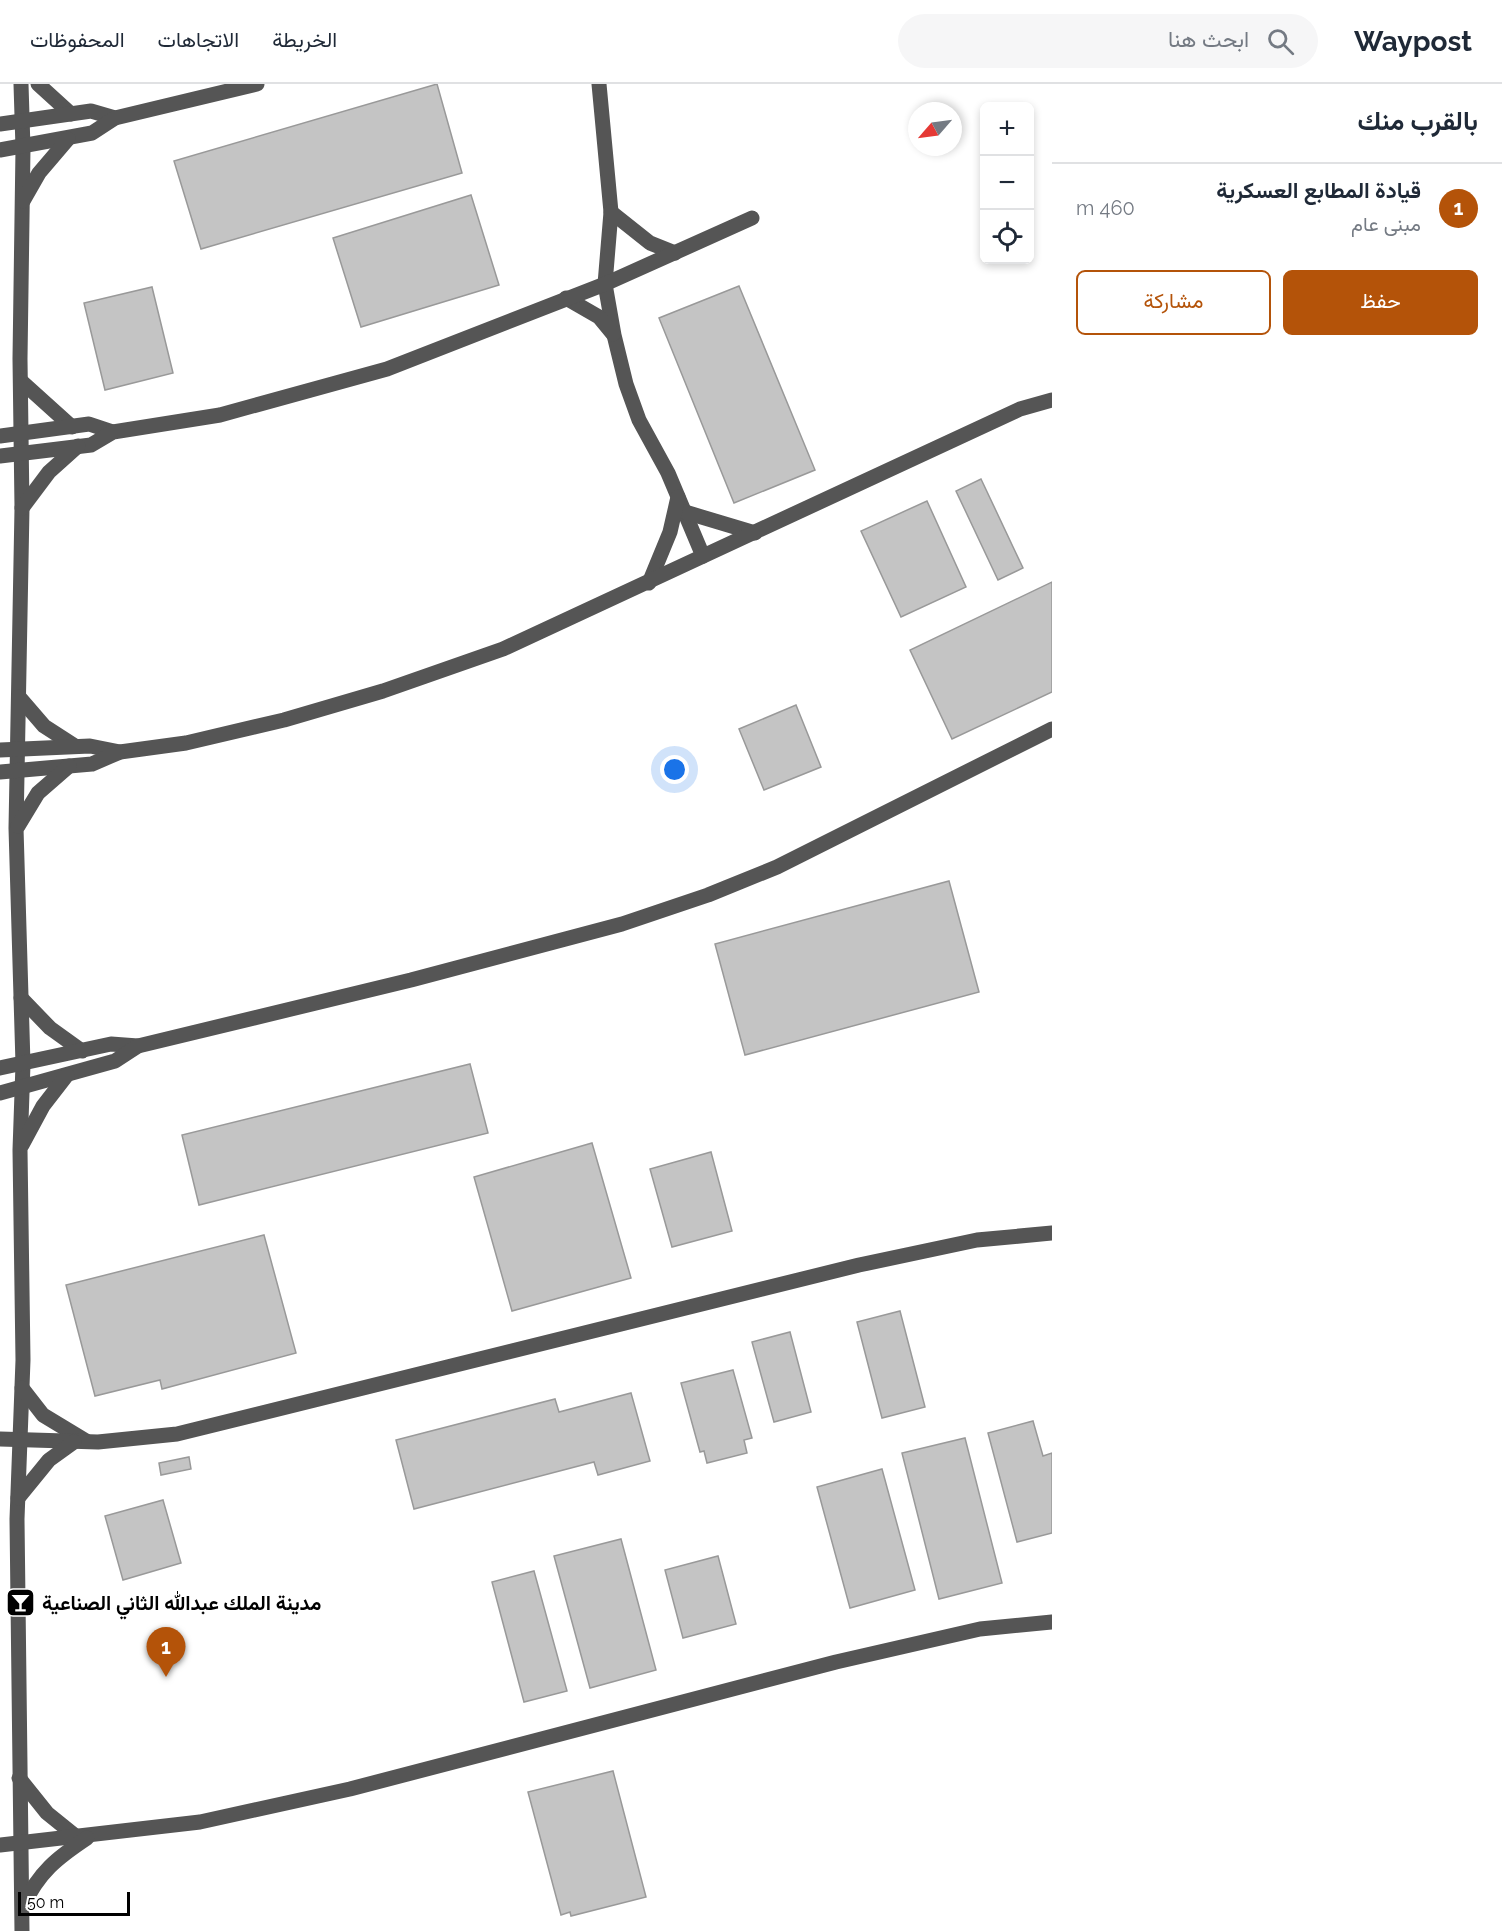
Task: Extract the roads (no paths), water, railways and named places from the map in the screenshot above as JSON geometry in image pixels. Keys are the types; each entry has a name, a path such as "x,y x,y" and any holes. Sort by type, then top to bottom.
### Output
{"street":[{"path":"21,84 23,148 22,508 16,828 22,1064 20,1150 22,1388 18,1498 22,1931"},
{"path":"38,84 71,114"},
{"path":"0,150 23,148 92,133 115,118 257,84"},
{"path":"599,84 611,212 604,284 614,335 626,384 639,420 678,496 703,556"},
{"path":"0,124 90,111 115,118"},
{"path":"22,204 39,173 68,139"},
{"path":"611,212 650,243 675,253"},
{"path":"0,456 91,444 113,432 220,415 387,369 604,284 752,219"},
{"path":"566,298 599,317 614,335"},
{"path":"21,381 72,427"},
{"path":"0,772 92,764 120,752 208,738 284,720 383,691 503,649 1020,409 1052,399"},
{"path":"0,436 89,424 113,432"},
{"path":"22,508 49,472 78,446"},
{"path":"649,583 670,532 678,496"},
{"path":"685,512 755,532"},
{"path":"19,697 44,726 75,746"},
{"path":"0,1068 111,1044 138,1046 433,974 622,924 708,895 777,867 1052,729"},
{"path":"0,750 90,746 120,752"},
{"path":"16,828 38,793 69,766"},
{"path":"21,998 50,1028 82,1051"},
{"path":"0,1093 115,1061 138,1046"},
{"path":"20,1150 43,1106 67,1075"},
{"path":"0,1439 81,1442 177,1434 859,1265 977,1240 1052,1233"},
{"path":"22,1388 43,1415 81,1442"},
{"path":"18,1498 49,1460 81,1442"},
{"path":"0,1845 20,1845 200,1822 350,1789 836,1662 980,1629 1052,1622"},
{"path":"19,1778 46,1813 84,1837"},
{"path":"22,1909 33,1885 45,1870 84,1837"}],"place":[{"name":"مدينة الملك عبدالله الثاني الصناعية","path":"21,1603"},
{"name":"قيادة المطابع العسكرية","path":"166,1677"}]}
